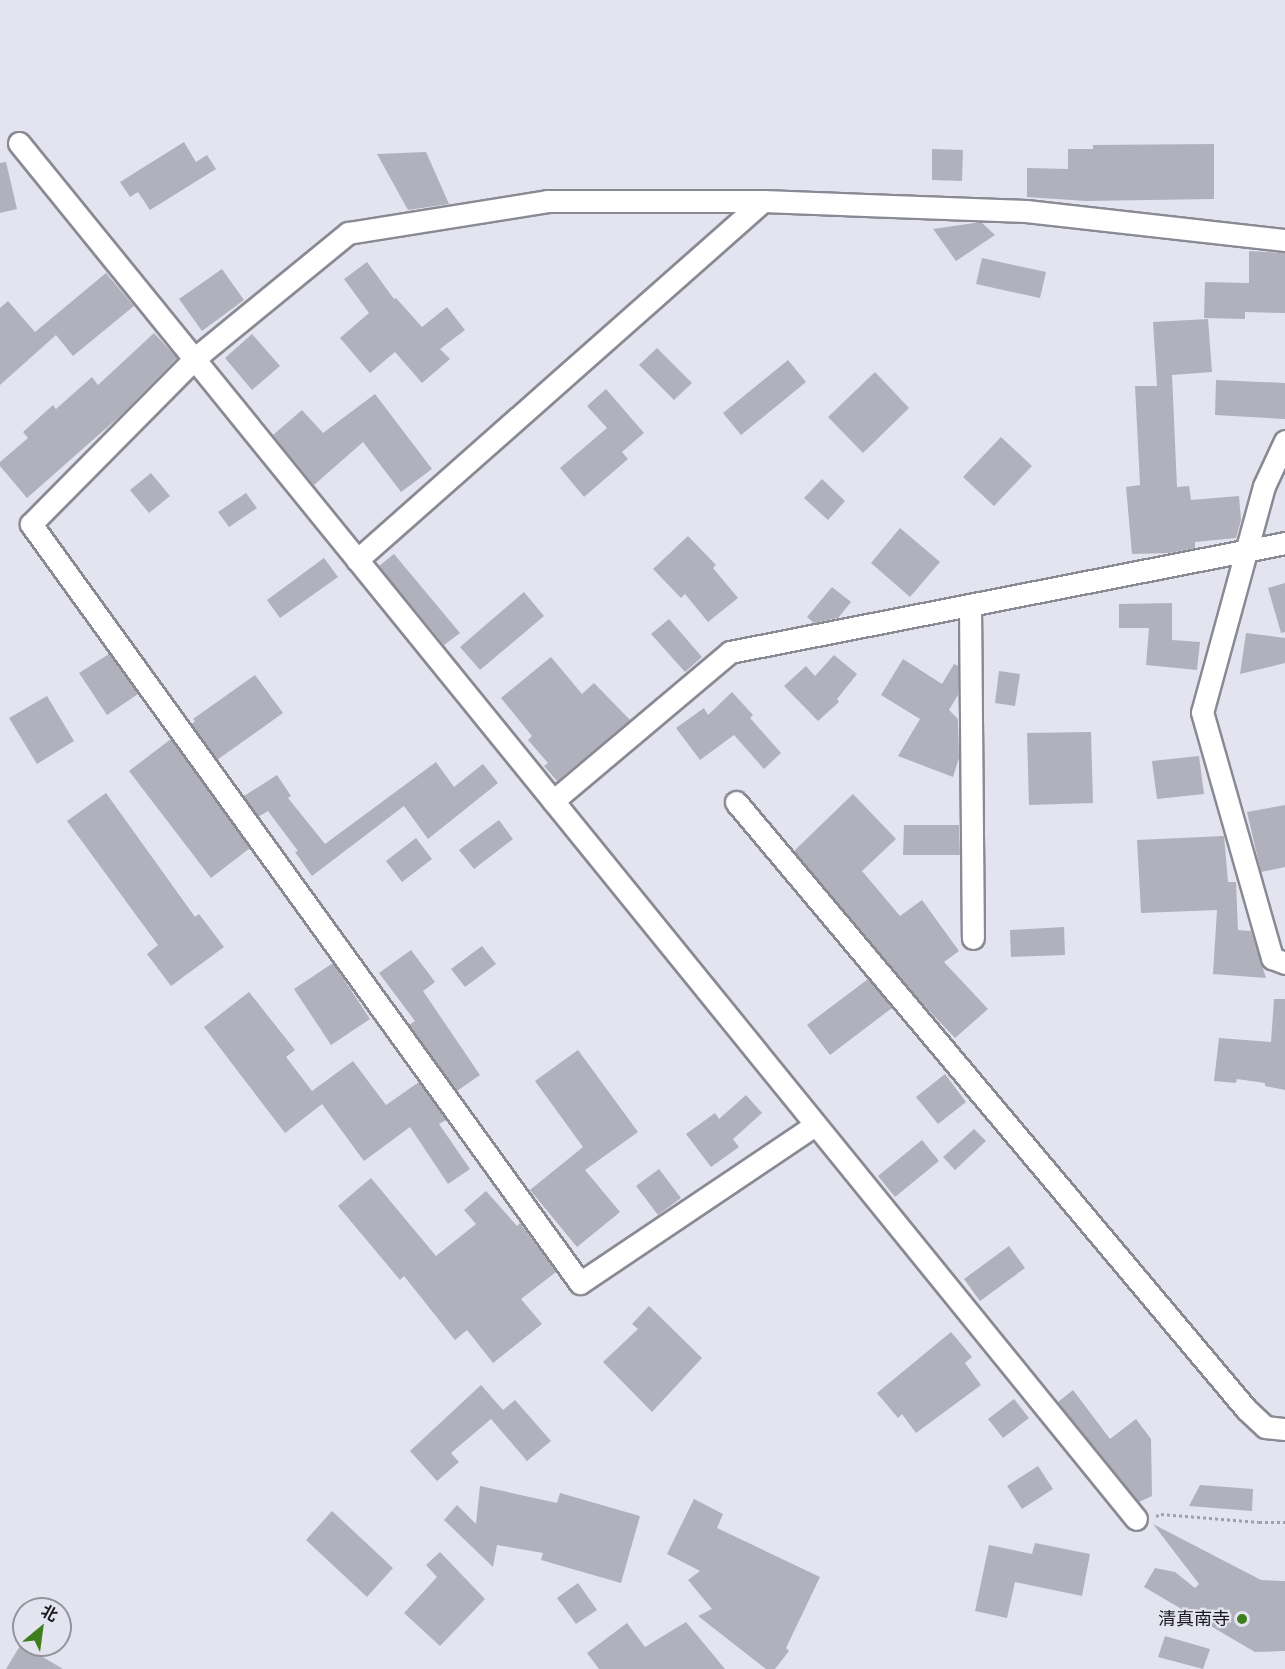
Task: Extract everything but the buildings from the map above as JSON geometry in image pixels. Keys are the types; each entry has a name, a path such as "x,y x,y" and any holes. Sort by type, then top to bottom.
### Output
{"street":[{"path":"19,144 1136,1519"},
{"path":"815,1125 580,1283 31,524 194,359 348,233 547,201 762,201 1026,211 1285,240"},
{"path":"357,560 762,201"},
{"path":"1285,441 1264,486 1202,712 1272,958 1285,963"},
{"path":"553,801 730,652 1285,543"},
{"path":"970,605 973,938"},
{"path":"736,802 1246,1409 1265,1427 1285,1429"}],"path":[{"path":"1136,1519 1146,1520 1161,1514 1285,1522"}],"place":[{"name":"清真南寺","path":"1242,1619"}]}
